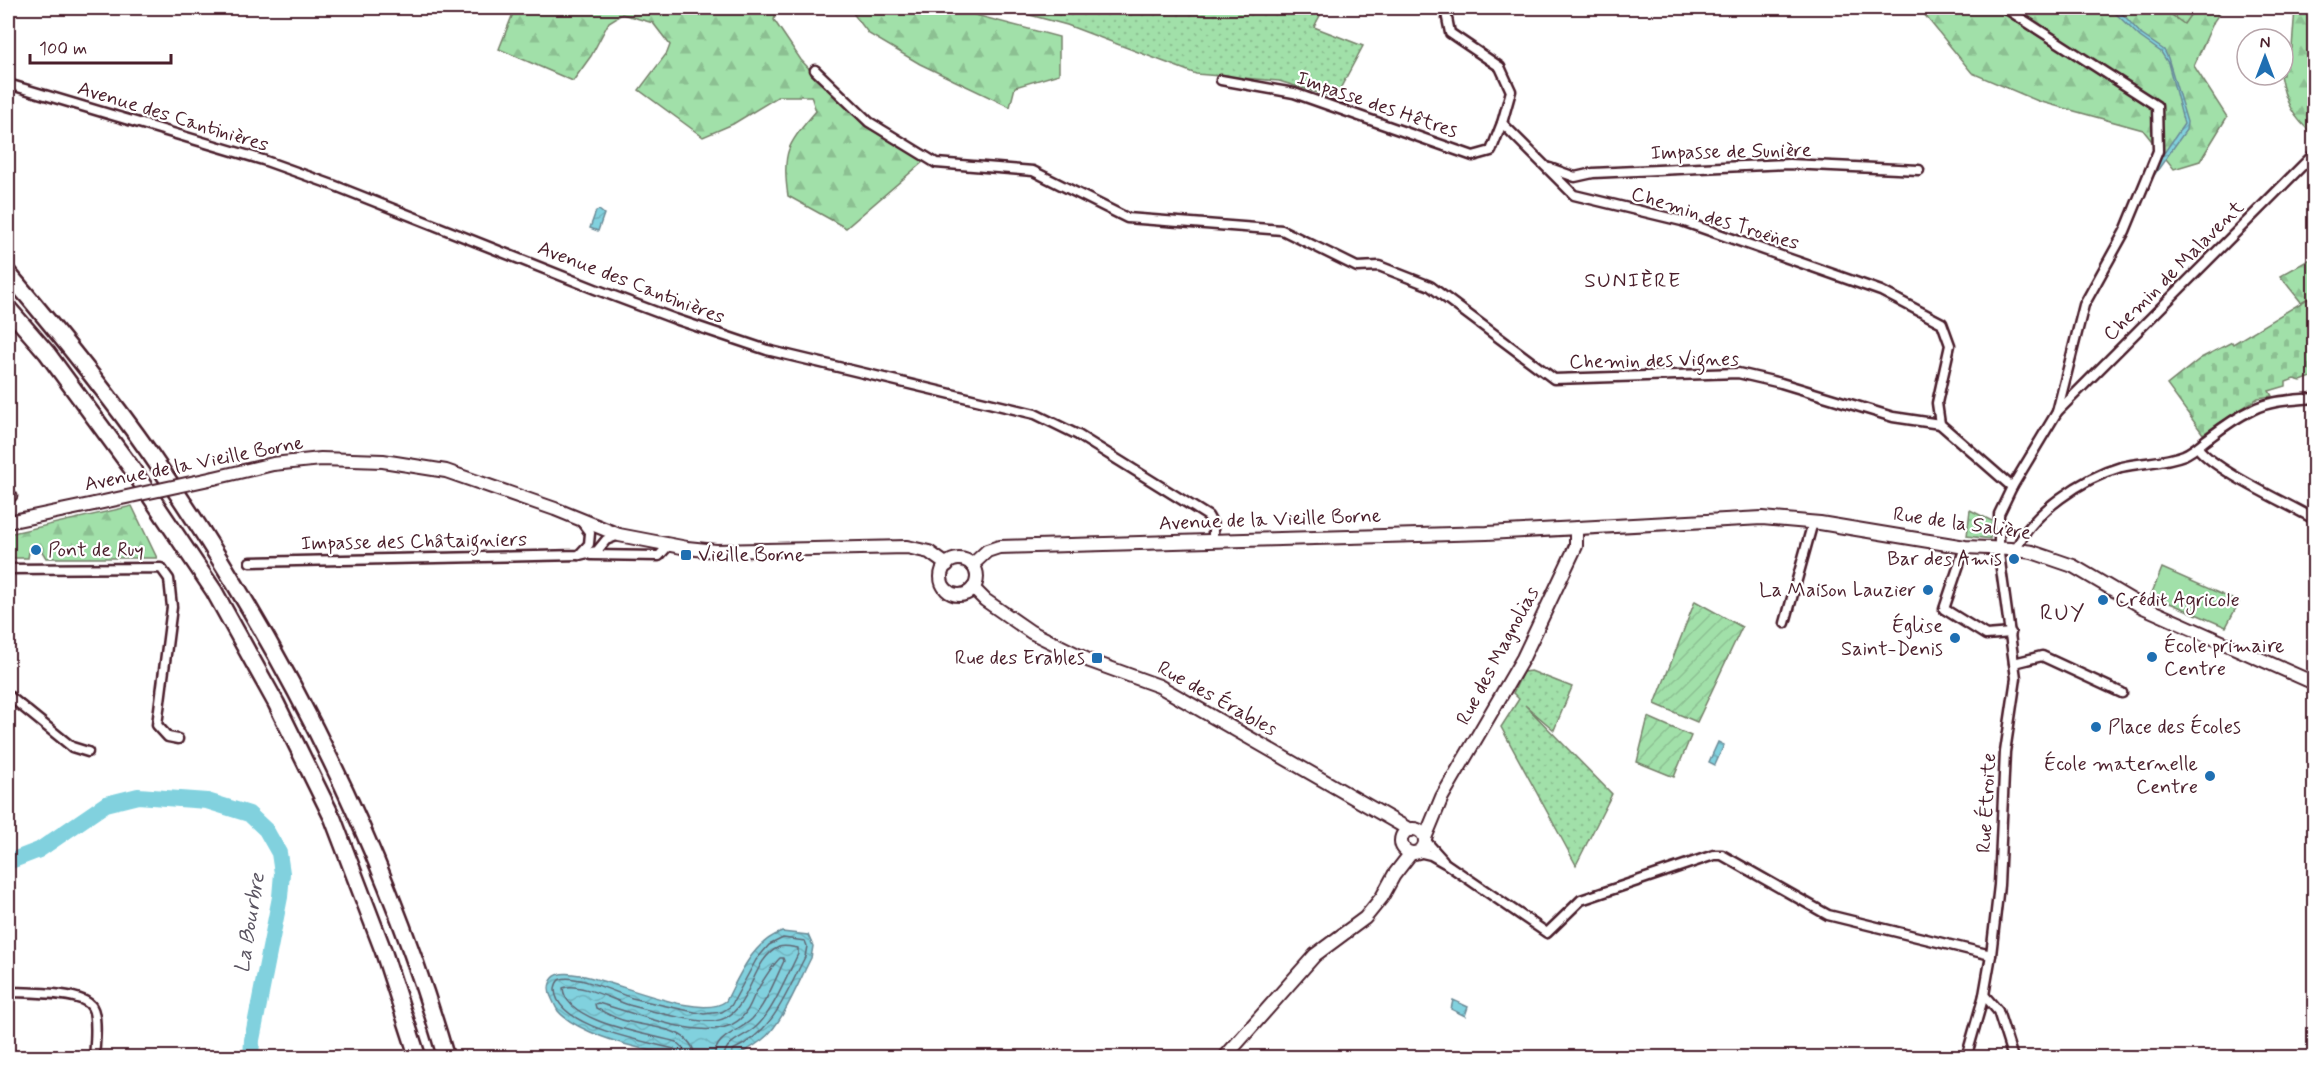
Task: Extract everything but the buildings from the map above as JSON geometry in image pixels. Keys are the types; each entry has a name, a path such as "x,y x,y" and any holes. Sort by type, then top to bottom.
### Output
{"highway":[{"path":"8,273 67,343 151,455 231,578 292,685 357,813 404,930 446,1058"},
{"path":"8,308 47,353 130,466 214,591 270,693 333,819 384,950 418,1058"}],"main road":[{"name":"Avenue de la Vieille Borne","path":"8,522 273,464 321,459 383,461 446,471 619,535 716,551 907,547 928,552 946,565"},
{"name":"Rue de la Salière","path":"1576,529 1761,518 1813,522 1965,547 2016,549 2032,552 2073,566 2143,608 2314,683"},
{"name":"Avenue de la Vieille Borne","path":"972,565 987,551 999,547 1576,529"},
{"name":"Rue des Magnolias","path":"1442,797 1424,847 1409,842 1442,797 1523,658 1576,546 1576,529"},
{"path":"959,559 972,565 977,579 973,588 964,594 949,591 942,583 946,565 959,559"},
{"name":"Rue des Érables","path":"973,588 985,600 1031,632 1090,661 1159,686 1379,813 1409,842"},
{"path":"1224,1058 1315,956 1365,918 1382,897 1409,842"}],"street":[{"path":"1445,8 1450,33 1500,67 1510,92 1503,123"},
{"path":"2006,8 2157,106 2158,152 2125,231 2084,305 2057,412"},
{"name":"Chemin des Vignes","path":"815,69 869,122 936,163 1033,171 1127,218 1282,230 1357,267 1379,266 1430,286 1554,379 1738,373 1781,383 1893,417 1940,424"},
{"name":"Impasse des Hêtres","path":"1221,80 1294,93 1473,156 1491,151 1503,123"},
{"name":"Avenue des Cantinières","path":"8,84 263,160 333,185 603,292 766,350 1035,414 1078,435 1208,516 1213,525 1213,540"},
{"name":"Chemin des Troënes","path":"1503,123 1574,195 1682,221 1881,291 1942,322 1950,345 1937,403 1940,424"},
{"name":"Chemin de Malavent","path":"2057,412 2314,154"},
{"name":"Impasse de Sunière","path":"1546,167 1575,177 1593,173 1789,164 1919,170"},
{"path":"2016,549 2037,519 2068,493 2121,467 2180,456 2198,448 2208,438 2235,420 2264,405 2314,398"},
{"name":"Rue Étroite","path":"1966,1058 1984,995 1991,955 1999,885 2005,752 2016,678 1998,548 1999,514 2012,487 2057,412"},
{"path":"1940,424 2012,487"},
{"path":"2198,448 2205,456 2229,471 2314,519"},
{"path":"579,555 589,544 590,533 580,519"},
{"path":"1785,623 1813,522"},
{"name":"Impasse des Châtaigniers","path":"250,562 579,555 597,551 606,540 619,535"},
{"path":"579,555 659,556 669,544"},
{"path":"1965,547 1944,609 1986,635 2011,633"},
{"path":"8,569 160,568 170,579 172,607 157,725 168,737 178,739"},
{"path":"2014,663 2042,656 2122,693"},
{"path":"8,694 72,747 88,752"},
{"path":"1425,839 1445,862"},
{"path":"1409,842 1445,862 1547,933 1581,900 1705,857 1722,855 1828,915 1991,955"},
{"path":"8,992 67,996 87,1001 93,1007 95,1017 94,1058"},
{"path":"1984,995 1998,1011 2013,1058"}],"green space":[{"path":"512,8 777,8 774,20 801,60 853,115 925,160 846,228 788,196 787,154 794,139 816,111 811,96 779,96 733,124 703,137 639,90 667,53 670,45 653,23 622,14 609,22 591,56 573,81 499,49 512,16"},
{"path":"849,8 949,8 1059,37 1059,74 1015,87 1010,107 920,64 869,34"},
{"path":"1004,8 1324,8 1314,27 1363,46 1335,98 1279,81 1196,74 1067,25"},
{"path":"1919,8 2162,8 2184,24 2195,8 2223,8 2214,21 2194,66 2227,117 2200,161 2174,169 2143,130 2038,101 1972,73"},
{"path":"2162,8 2195,8 2184,25"},
{"path":"2295,8 2314,8 2314,135 2291,109 2283,87 2295,87"},
{"path":"2314,257 2314,295 2301,302 2280,276"},
{"path":"2314,295 2314,376 2301,381 2294,379 2286,382 2286,386 2269,391 2272,396 2258,398 2203,434 2167,385 2201,358 2232,342 2233,344"},
{"path":"132,506 157,558 46,558 38,545 30,547 28,558 8,558 8,534"},
{"path":"1970,510 1992,521 1990,539 1967,536"},
{"path":"2162,568 2239,602 2226,627 2151,595"},
{"path":"1695,601 1742,627 1697,722 1655,704"},
{"path":"1531,671 1572,687 1554,730 1525,705 1612,794 1576,865 1501,727 1519,699 1513,693 1523,672"},
{"path":"1648,717 1691,736 1674,777 1637,762"}],"water":[{"path":"2110,8 2117,8 2142,35 2164,50 2187,122 2186,130 2145,188 2153,169 2184,124 2168,63 2161,52 2140,37"},
{"path":"599,210 604,214 598,231 590,228 596,211"},
{"path":"1718,742 1724,745 1715,765 1709,762"},
{"path":"782,932 808,935 813,946 811,958 783,1014 769,1033 751,1048 731,1057 714,1059 667,1054 614,1041 571,1022 558,1011 550,994 551,980 564,973 607,982 661,999 710,1007 726,1001 755,951 763,943"},
{"path":"1453,1000 1468,1007 1465,1016 1451,1009"}],"waterway":[{"name":"La Bourbre","path":"8,862 39,850 106,804 138,796 207,801 249,814 266,830 279,853 282,873 280,897 252,1040 251,1058"}],"place":[{"name":"Pont de Ruy","path":"36,550"},
{"name":"Vieille Borne","path":"686,555"},
{"name":"Bar des Amis","path":"2014,559"},
{"name":"La Maison Lauzier","path":"1928,590"},
{"name":"Crédit Agricole","path":"2103,600"},
{"name":"Église Saint-Denis","path":"1955,638"},
{"name":"École primaire Centre","path":"2152,657"},
{"name":"Rue des Erables","path":"1097,658"},
{"name":"Place des Écoles","path":"2096,727"},
{"name":"École maternelle Centre","path":"2210,776"}],"district":[{"name":"SUNIÈRE","path":"1633,281"},
{"name":"RUY","path":"2063,614"}]}
